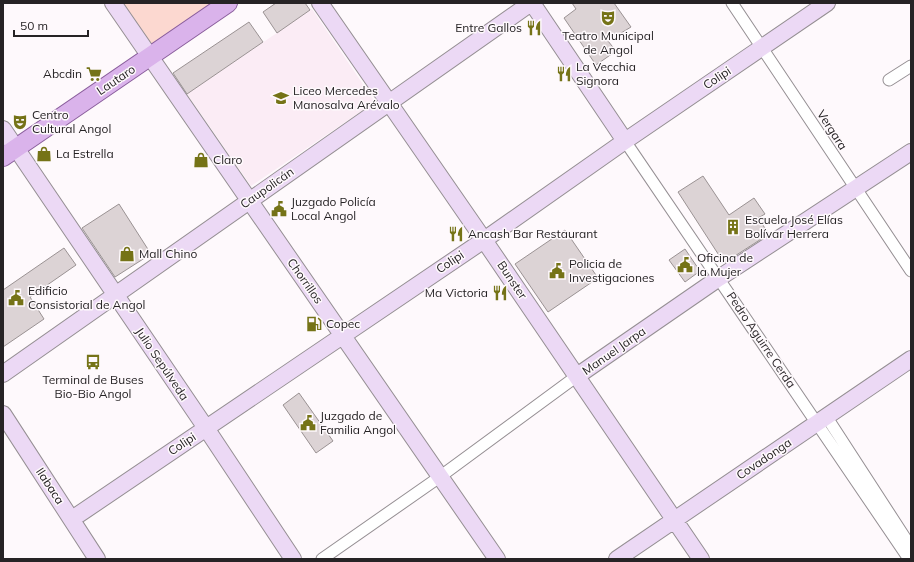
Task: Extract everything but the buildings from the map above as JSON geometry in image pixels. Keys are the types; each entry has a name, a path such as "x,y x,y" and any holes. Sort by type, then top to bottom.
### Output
{"main road":[{"name":"Lautaro","path":"10,153 228,3"}],"street":[{"name":"Chorrillos","path":"113,3 497,559"},
{"name":"Bunster","path":"320,3 578,376 701,559"},
{"name":"Caupolicán","path":"3,374 532,3"},
{"name":"Pedro Aguirre Cerda","path":"532,3 719,278 911,547"},
{"name":"Vergara","path":"732,3 911,271"},
{"name":"Colipi","path":"72,519 484,240 625,141 827,3"},
{"path":"889,80 911,66"},
{"name":"Julio Sepúlveda","path":"3,130 10,153 115,295 293,559"},
{"name":"Manuel Jarpa","path":"322,559 441,476 578,376 719,278 911,152"},
{"name":"Covadonga","path":"617,559 911,359"},
{"name":"Ilabaca","path":"3,414 97,559"},
{"name":"Pedro Aguirre Cerda","path":"821,420 909,559"}],"shaded area":[{"path":"122,3 216,3 151,47"},
{"name":"Liceo Mercedes Manosalva Arévalo","path":"312,9 375,102 251,186 187,94"}],"place":[{"name":"Teatro Municipal de Angol","path":"608,18"},
{"name":"Entre Gallos","path":"534,28"},
{"name":"Abcdin","path":"94,74"},
{"name":"La Vecchia Signora","path":"564,74"},
{"name":"Liceo Mercedes Manosalva Arévalo","path":"281,98"},
{"name":"Centro Cultural Angol","path":"20,122"},
{"name":"La Estrella","path":"44,154"},
{"name":"Claro","path":"201,160"},
{"name":"Juzgado Policía Local Angol","path":"279,209"},
{"name":"Escuela José Elías Bolívar Herrera","path":"733,227"},
{"name":"Ancash Bar Restaurant","path":"456,234"},
{"name":"Mall Chino","path":"127,254"},
{"name":"Oficina de la Mujer","path":"685,265"},
{"name":"Policia de Investigaciones","path":"557,271"},
{"name":"Ma Victoria","path":"500,293"},
{"name":"Edificio Consistorial de Angol","path":"16,298"},
{"name":"Copec","path":"314,324"},
{"name":"Terminal de Buses Bio-Bio Angol","path":"93,362"},
{"name":"Juzgado de Familia Angol","path":"308,423"}]}
